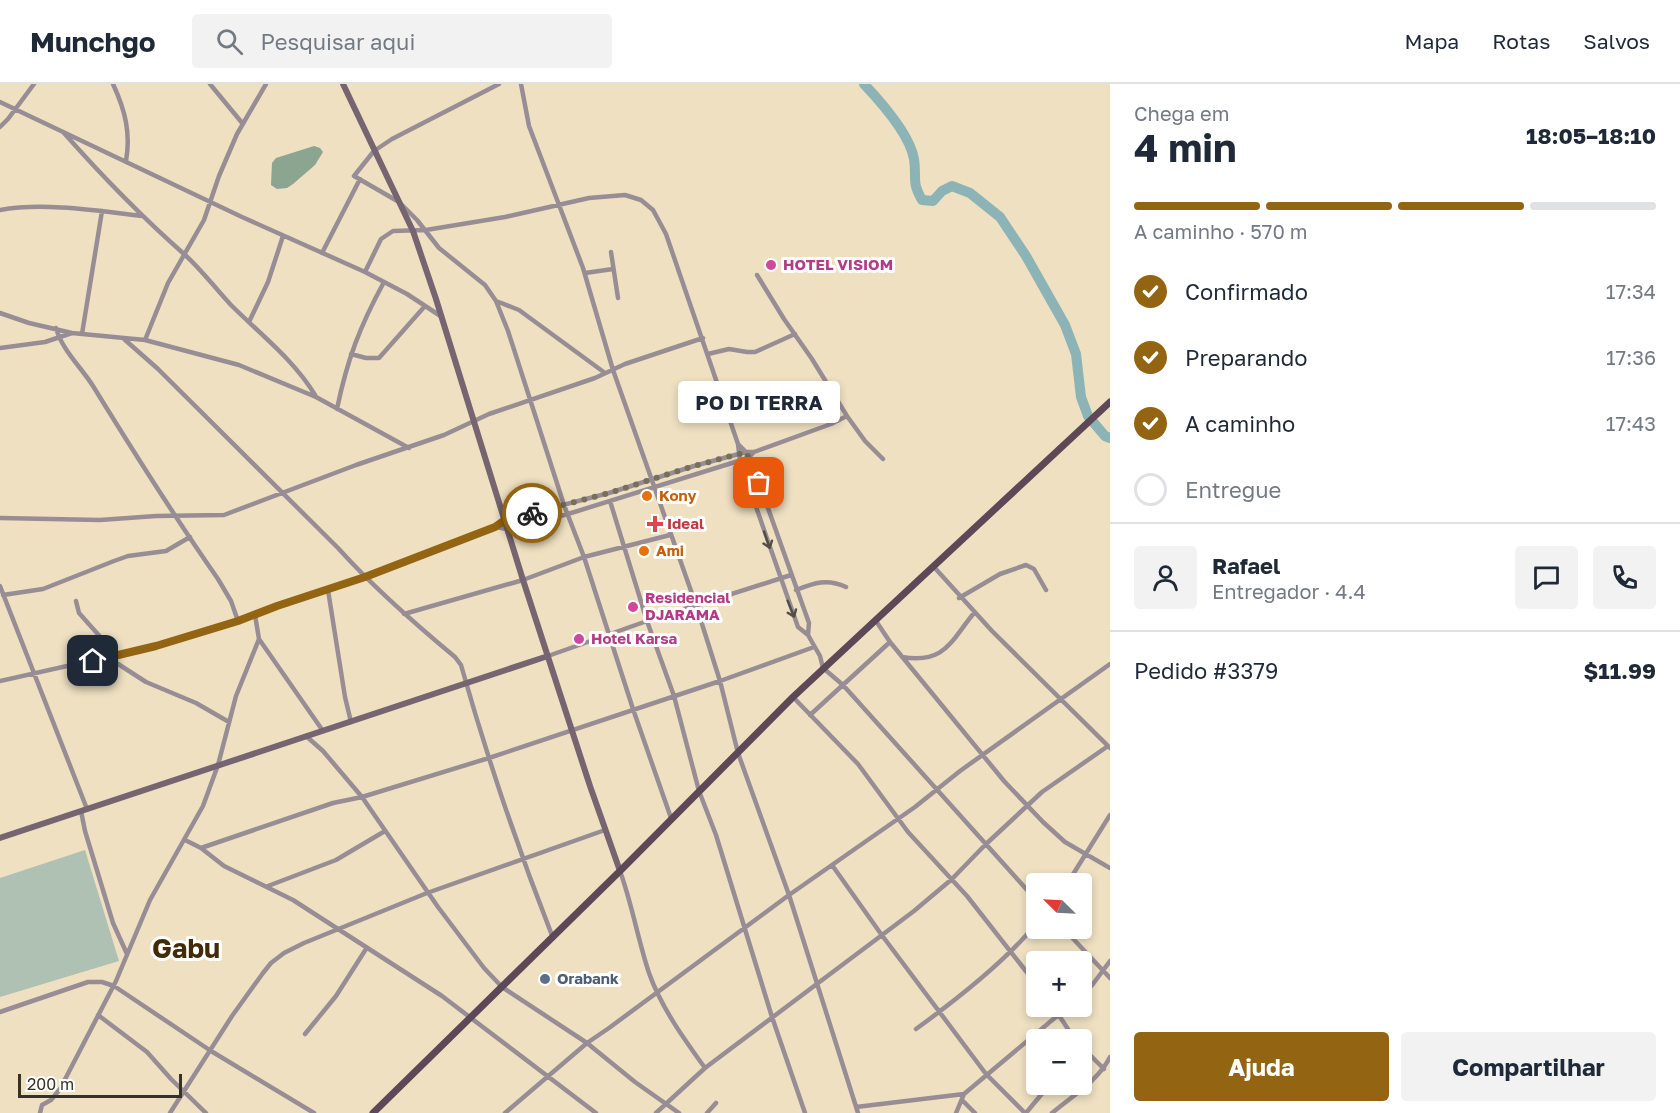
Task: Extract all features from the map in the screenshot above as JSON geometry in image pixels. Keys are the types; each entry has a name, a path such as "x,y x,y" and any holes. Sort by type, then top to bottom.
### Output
{"main road":[{"path":"343,84 413,231 442,317 523,580 620,871"},
{"path":"373,1113 553,938 793,696 1110,402"},
{"path":"0,838 548,656"}],"street":[{"path":"0,126 8,119 34,84"},
{"path":"113,84 126,120 129,144 126,161"},
{"path":"210,84 243,124"},
{"path":"145,340 168,283 204,220 222,168 243,124 266,84"},
{"path":"499,84 392,138 374,151 354,176 399,202 440,248 484,285 496,301 671,818"},
{"path":"521,84 529,126 585,273 613,370 696,605 720,681 738,753 767,828 857,1110 964,1094 1058,1017"},
{"path":"0,102 283,236 365,272 442,317"},
{"path":"63,131 106,180 184,254 287,359 308,383 316,397"},
{"path":"322,253 360,179"},
{"path":"365,272 381,238 393,231 426,230 616,195 633,197 648,204 666,234 703,338 738,444 740,461 798,627 808,635 823,668 843,685 1026,889"},
{"path":"0,210 23,207 102,211 143,216"},
{"path":"82,334 102,211"},
{"path":"249,322 268,282 283,236"},
{"path":"611,252 618,298"},
{"path":"585,273 613,269"},
{"path":"757,275 847,416 883,459"},
{"path":"337,409 351,354 364,321 384,282"},
{"path":"496,301 519,310 605,373"},
{"path":"351,354 366,358 379,358 425,306"},
{"path":"0,313 29,323 72,333 145,340 239,365 316,397 409,448"},
{"path":"56,328 59,338 83,371 224,588 238,621"},
{"path":"0,348 59,338 72,333"},
{"path":"708,354 729,349 755,351 795,334"},
{"path":"0,518 100,520 224,515 409,448 474,423 489,414 703,338"},
{"path":"124,339 158,369 365,577 455,657 461,665 489,758 553,938"},
{"path":"0,681 156,646 238,621 365,577 495,527 505,520 746,452 754,452 847,416"},
{"path":"738,444 746,452 809,623 808,635"},
{"path":"495,527 507,529 568,514 740,461 748,458 754,452"},
{"path":"610,501 647,621 674,696 699,791 719,844 772,1017 806,1113"},
{"path":"404,614 523,580 584,557 670,534"},
{"path":"3,595 43,589 128,556 166,551 190,537"},
{"path":"959,598 1000,574 1026,565 1034,569 1046,590"},
{"path":"656,1113 705,1068 914,911 952,879 985,845 1053,783 1109,747 959,598 934,567"},
{"path":"548,656 647,621 791,575"},
{"path":"796,590 820,582 835,582 846,587"},
{"path":"0,586 84,810 85,831 113,923 127,954"},
{"path":"328,590 351,722"},
{"path":"76,601 79,613 104,641 115,662 146,682 196,704 229,722"},
{"path":"902,657 921,660 935,657 949,645 974,613"},
{"path":"255,615 259,639 323,731"},
{"path":"876,621 890,642 983,755 1054,833 1110,868"},
{"path":"40,1113 42,1105 51,1100 60,1089 114,986 150,900 203,806 218,765 246,668 259,639"},
{"path":"810,715 890,642"},
{"path":"201,848 333,803 362,797 489,758 814,647"},
{"path":"505,1113 587,1043 789,895 898,820 983,755 1110,664"},
{"path":"793,696 858,764 919,846 952,879 1026,971"},
{"path":"306,736 323,751 362,797 427,893 501,987 587,1043 635,1082 679,1113"},
{"path":"1074,873 1110,815"},
{"path":"171,1113 232,1016 271,963 294,948 427,893 605,830"},
{"path":"267,886 336,860 385,831"},
{"path":"185,840 201,848 224,866 293,900 442,996 596,1113"},
{"path":"832,865 986,1074 1025,1113 1041,1095"},
{"path":"620,871 657,992 705,1068"},
{"path":"916,1029 1011,951 1026,935"},
{"path":"1073,939 1110,978"},
{"path":"305,1034 329,1005 366,949"},
{"path":"1092,984 1110,961"},
{"path":"0,1012 88,982 102,982 114,986 211,1051 314,1113"},
{"path":"98,1015 147,1052 206,1113"},
{"path":"1092,1057 1104,1069"},
{"path":"1052,1113 1104,1069 1110,1057"},
{"path":"956,1113 964,1094"},
{"path":"963,1101 975,1113"},
{"path":"707,1113 716,1103"}],"green space":[{"path":"314,146 323,152 315,165 287,188 277,189 271,185 272,163 276,158"},
{"path":"85,850 119,961 0,997 0,878"}],"waterway":[{"path":"864,84 886,109 907,140 914,159 915,180 922,200 933,201 942,191 952,186 970,193 1000,217 1026,256 1065,325 1076,354 1081,397 1088,416 1105,436 1110,438"}],"way so far":[{"path":"532,513 609,493 746,452 759,483"}],"place":[{"name":"HOTEL VISIOM","path":"771,265"},
{"name":"PO DI TERRA","path":"759,483"},
{"name":"Kony","path":"647,496"},
{"name":"Ideal","path":"655,524"},
{"name":"Ami","path":"644,551"},
{"name":"Residencial DJARAMA","path":"633,607"},
{"name":"Hotel Karsa","path":"579,639"},
{"name":"Orabank","path":"545,979"}],"district":[{"name":"Gabu","path":"186,949"}],"route":[{"path":"93,661 156,646 238,621 365,577 495,527 505,520 532,513"}]}
